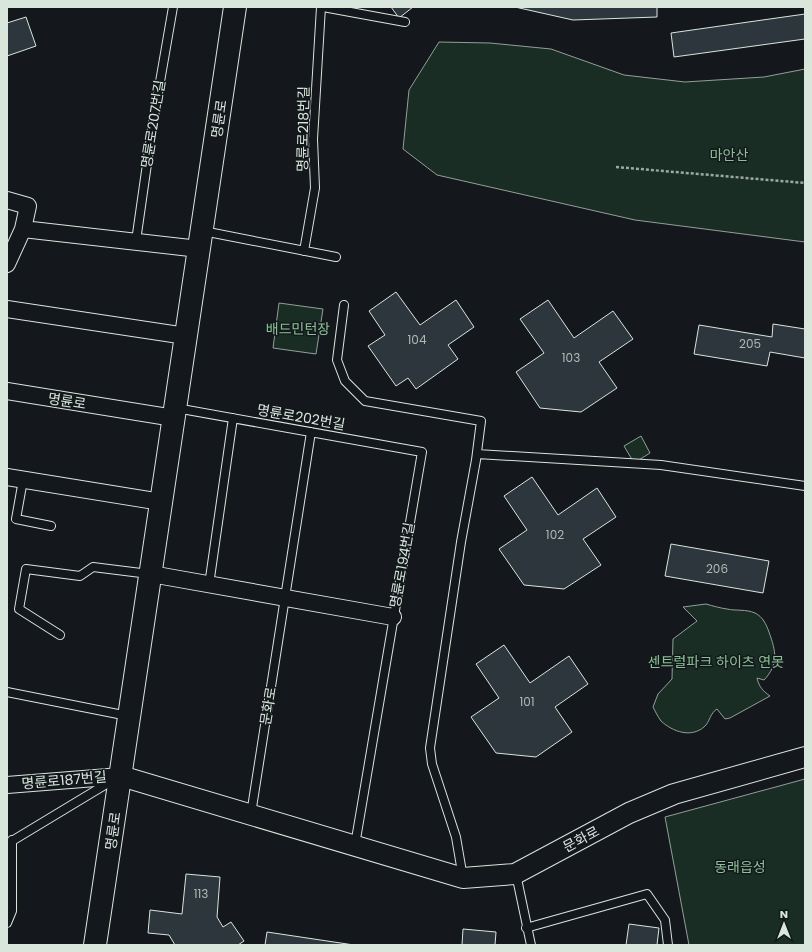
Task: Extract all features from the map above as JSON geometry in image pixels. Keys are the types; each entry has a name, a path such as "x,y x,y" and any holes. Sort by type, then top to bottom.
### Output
{"main road":[{"name":"명륜로","path":"95,945 235,7"}],"street":[{"path":"7,200 28,206 23,229 7,264"},
{"path":"23,229 136,241 201,240"},
{"path":"7,310 186,336"},
{"name":"명륜로","path":"7,392 175,413"},
{"path":"7,477 162,502"},
{"name":"명륜로194번길","path":"151,574 393,617"},
{"name":"문화로","path":"121,776 463,878 516,874 629,814 674,794 805,757"},
{"name":"명륜로187번길","path":"7,785 121,776"}],"lane":[{"name":"명륜로207번길","path":"136,241 153,122 173,7"},
{"name":"명륜로218번길","path":"304,251 315,188 313,139 326,7 405,22"},
{"path":"201,240 304,251 336,257"},
{"path":"344,305 337,360 345,381 365,401 482,421 461,542 430,748 432,764 456,837 463,878"},
{"name":"명륜로202번길","path":"175,413 233,418 422,452"},
{"path":"209,585 233,418"},
{"path":"285,598 311,432"},
{"name":"명륜로194번길","path":"393,617 422,452"},
{"path":"477,454 661,465 805,486"},
{"path":"23,480 16,519 51,526"},
{"path":"60,635 19,609 26,570 80,576 93,567 151,574"},
{"name":"문화로","path":"251,814 285,598"},
{"path":"355,845 393,617"},
{"path":"7,692 130,716"},
{"path":"7,923 12,911 9,842 121,776"},
{"path":"516,874 530,945"},
{"path":"526,928 647,894 665,920 668,945"}],"path":[{"path":"616,167 805,183"}],"green space":[{"name":"마안산","path":"439,42 490,43 551,49 624,75 685,82 764,77 805,69 805,242 635,220 437,175 403,149 409,90"},
{"name":"배드민턴장","path":"279,303 323,309 316,354 273,348"},
{"path":"641,436 650,453 634,463 624,446"},
{"name":"센트럴파크 하이츠 연못","path":"706,604 724,609 752,612 764,621 771,639 775,658 772,669 764,680 757,678 759,684 770,696 730,718 725,719 717,709 713,713 708,723 699,730 688,733 676,731 661,721 653,707 658,694 672,679 673,639 697,621 683,607"},
{"name":"동래읍성","path":"805,779 805,945 689,945 665,817"}],"building":[{"path":"391,7 413,7 399,18"},
{"path":"515,7 657,7 657,17 573,20"},
{"path":"805,14 805,39 674,57 671,33"},
{"path":"26,17 36,46 7,56 7,23"},
{"path":"396,292 420,325 456,300 474,327 448,345 458,359 416,389 408,378 396,386 368,346 385,335 369,311"},
{"path":"548,300 574,338 613,311 633,339 599,362 617,388 581,412 540,408 516,372 544,353 520,319"},
{"path":"773,324 805,329 805,358 770,352 767,366 694,354 699,325 772,337"},
{"path":"532,477 558,515 597,488 616,517 583,539 601,565 564,589 524,585 499,549 527,530 504,496"},
{"path":"671,544 769,561 763,593 665,576"},
{"path":"504,645 530,683 569,656 588,684 555,707 572,732 536,757 496,753 471,717 499,698 476,664"},
{"path":"186,874 220,877 217,917 223,927 231,922 244,941 238,945 175,945 169,935 148,933 150,910 182,914"},
{"path":"629,924 659,928 657,945 626,945"},
{"path":"463,929 496,932 495,945 462,945"},
{"path":"267,932 354,945 265,945"}]}
